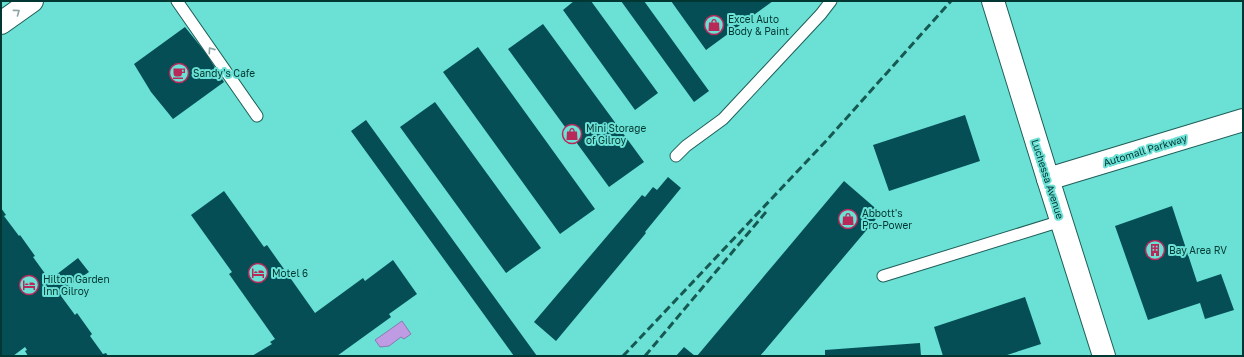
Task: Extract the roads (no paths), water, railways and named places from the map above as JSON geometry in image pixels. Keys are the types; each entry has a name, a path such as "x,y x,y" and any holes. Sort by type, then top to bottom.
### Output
{"street":[{"path":"1,24 32,1"},
{"name":"Luchessa Avenue","path":"993,1 1104,356"},
{"name":"Automall Parkway","path":"1048,179 1243,120"}],"lane":[{"path":"177,1 257,116"},
{"path":"676,156 686,146 723,119 821,14 831,1"},
{"path":"883,276 1061,221"}],"railway":[{"path":"623,356 826,141 951,1"},
{"path":"645,356 766,212"}],"place":[{"name":"Excel Auto Body & Paint","path":"714,25"},
{"name":"Sandy's Cafe","path":"179,73"},
{"name":"Mini Storage of Gilroy","path":"572,134"},
{"name":"Abbott's Pro-Power","path":"848,219"},
{"name":"Bay Area RV","path":"1155,250"},
{"name":"Motel 6","path":"258,273"},
{"name":"Hilton Garden Inn Gilroy","path":"29,285"}]}
